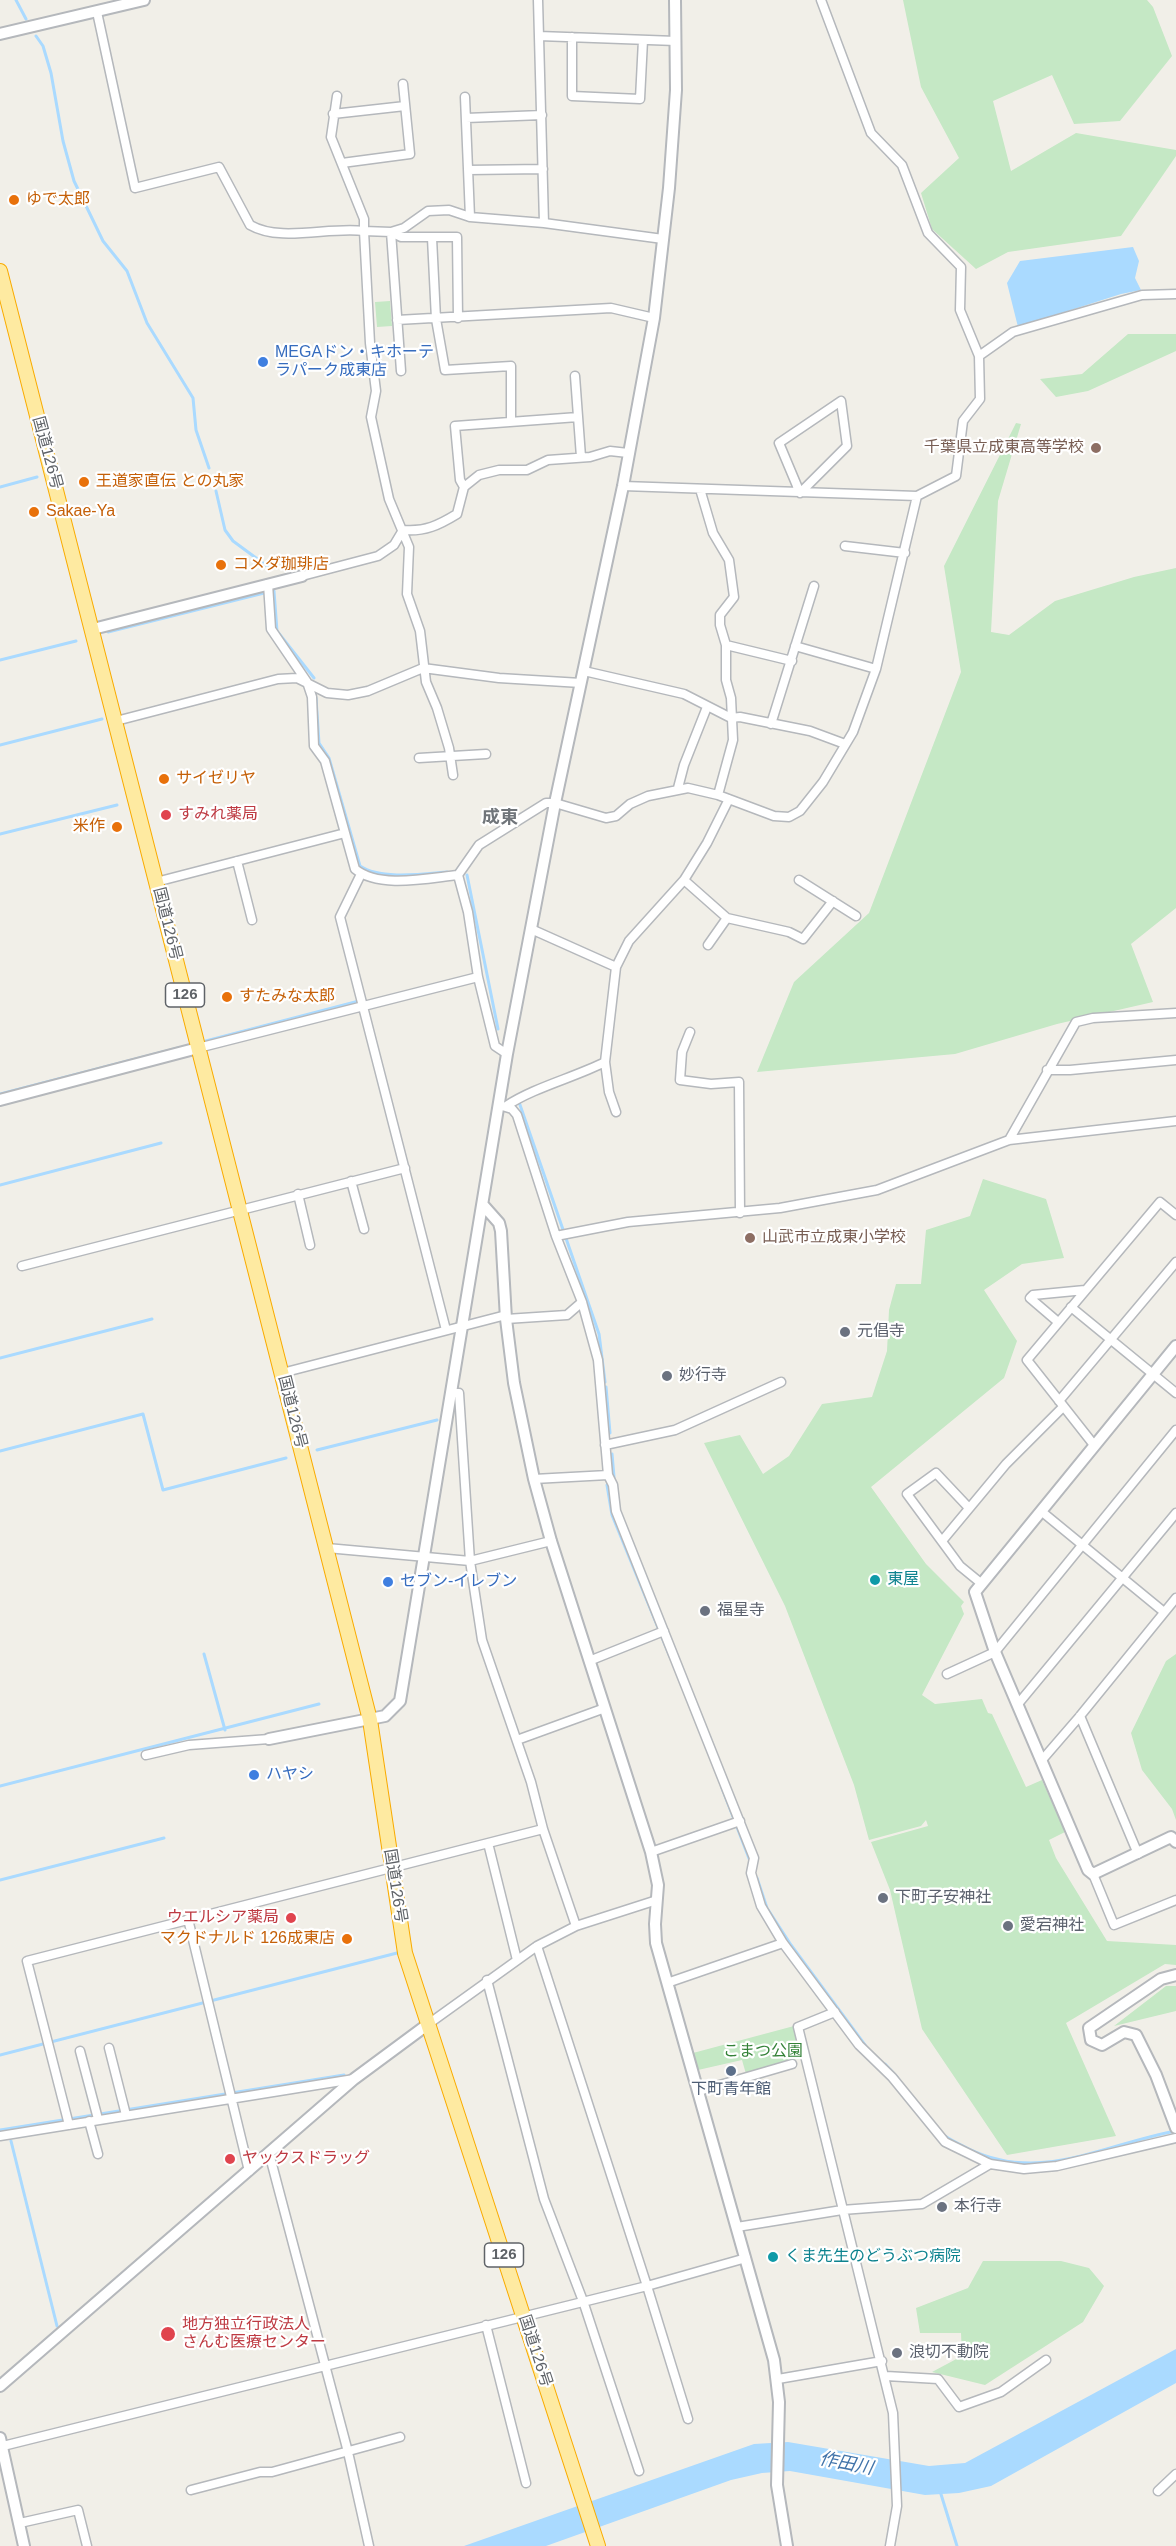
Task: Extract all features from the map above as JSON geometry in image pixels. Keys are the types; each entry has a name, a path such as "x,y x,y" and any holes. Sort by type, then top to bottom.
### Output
{"highway":[{"name":"国道126号","path":"0,271 370,1719 405,1953 598,2545"}],"street":[{"path":"0,34 144,0"},
{"path":"538,0 544,223"},
{"path":"146,1755 189,1745 269,1739 370,1719 389,1714 399,1701 462,1326 502,1106 507,1054 555,803 623,486 654,318 676,90 675,0"},
{"path":"623,486 917,496 956,476 963,421 980,399 979,356 960,310 961,267 928,233 902,165 872,133 821,0"},
{"path":"97,12 135,188 219,166 250,225 256,229 295,234 391,232 404,228 428,211 449,210 470,217 544,223 663,239"},
{"path":"540,36 675,41"},
{"path":"572,37 572,96 639,99 643,40"},
{"path":"342,163 410,154 403,84"},
{"path":"337,96 331,137 364,219 370,343 376,391 371,417 389,499 409,547 407,594 420,631 423,668 449,748 453,775"},
{"path":"465,97 470,217"},
{"path":"333,114 405,106"},
{"path":"466,117 542,115"},
{"path":"468,170 543,169"},
{"path":"391,232 401,237 457,237 458,318"},
{"path":"391,232 401,371"},
{"path":"432,238 436,319 445,370 511,366 511,422"},
{"path":"979,356 1013,332 1142,295 1176,294"},
{"path":"398,320 611,308 654,318"},
{"path":"575,376 581,457"},
{"path":"841,401 847,446 800,493 779,443 841,401"},
{"path":"464,487 460,480 454,426 578,417"},
{"path":"403,530 417,531 435,527 457,514 464,487 479,475 513,469 527,470 548,460 610,451 628,453"},
{"path":"700,489 713,533 729,561 734,597 720,615 720,625 726,645 726,680 731,698 733,740 718,795"},
{"path":"507,1054 495,1046 478,977 468,912 458,875 479,844 546,803 555,803 606,818 616,816 630,804 648,796 678,788 718,795 774,816 789,817 800,811 817,789 853,732 876,669 917,496"},
{"path":"93,629 378,555 394,545 403,530"},
{"path":"845,546 905,553"},
{"path":"268,584 272,629 307,682 312,697 314,746 325,761 355,869 361,874 400,881 458,875"},
{"path":"771,724 814,586"},
{"path":"726,645 792,661"},
{"path":"795,646 876,669"},
{"path":"116,721 278,679 297,678 327,693 348,695 368,691 423,668 500,678 581,683"},
{"path":"584,671 684,694 731,718 740,717 810,731 845,744"},
{"path":"678,788 684,765 707,707"},
{"path":"419,758 450,758 486,754"},
{"path":"616,1112 609,1092 605,1062 616,967 629,941 684,880 707,843 729,799"},
{"path":"156,882 345,833"},
{"path":"237,861 252,920"},
{"path":"361,874 340,917 446,1330"},
{"path":"684,880 727,918 789,932 803,939 833,902"},
{"path":"799,880 856,916"},
{"path":"708,945 727,918"},
{"path":"531,929 616,967"},
{"path":"0,1100 478,977"},
{"path":"1009,1140 1076,1022 1093,1018 1176,1013"},
{"path":"690,1032 682,1052 680,1080 711,1084 739,1082 740,1213"},
{"path":"1047,1070 1176,1060"},
{"path":"502,1106 520,1097 576,1077 605,1062"},
{"path":"502,1106 517,1115 561,1236 582,1302 598,1360 605,1445 616,1511 754,1861 752,1871 761,1906 783,1943 859,2045 892,2077 945,2142 990,2164 1024,2169 1056,2166 1176,2138"},
{"path":"561,1236 628,1222 780,1208 877,1190 1009,1140 1176,1121"},
{"path":"22,1266 405,1168"},
{"path":"351,1181 364,1229"},
{"path":"298,1194 310,1245"},
{"path":"1094,1445 1027,1360 1160,1202 1176,1215"},
{"path":"483,1205 499,1223 501,1231 506,1317 514,1383 534,1479 551,1541 651,1852 658,1885 656,1943 778,2379 777,2485 787,2546"},
{"path":"942,1541 1006,1464 1061,1404 1176,1262"},
{"path":"1058,1322 1030,1298 1033,1295 1085,1290"},
{"path":"282,1373 462,1326 506,1317 567,1315 582,1302"},
{"path":"1071,1307 1176,1393"},
{"path":"1174,1903 1114,1925 1093,1874 1088,1870 995,1652 975,1592 1176,1346"},
{"path":"605,1445 675,1430 781,1382"},
{"path":"451,1393 459,1393 470,1561 482,1640 531,1782 543,1829 576,1926"},
{"path":"947,1674 995,1652 1176,1430"},
{"path":"969,1508 936,1473 908,1494 960,1566 982,1584"},
{"path":"534,1479 610,1479"},
{"path":"1041,1511 1164,1612"},
{"path":"1018,1704 1176,1513"},
{"path":"327,1548 470,1561 551,1541"},
{"path":"1042,1760 1176,1598"},
{"path":"590,1661 662,1632"},
{"path":"517,1740 605,1708"},
{"path":"1080,1716 1138,1854"},
{"path":"651,1852 737,1822"},
{"path":"69,2125 27,1961 543,1829"},
{"path":"1093,1874 1171,1837 1176,1842"},
{"path":"488,1843 517,1960"},
{"path":"0,2386 354,2079 487,1980 537,1946 576,1926 657,1900"},
{"path":"188,1919 249,2170"},
{"path":"667,1983 783,1943"},
{"path":"537,1946 648,2286 688,2419"},
{"path":"1176,1975 1161,1979 1089,2028 1091,2040 1102,2045 1124,2032 1136,2035 1156,2075 1176,2128"},
{"path":"487,1980 544,2199 583,2301 639,2471"},
{"path":"835,2012 798,2027 842,2210 886,2376 893,2413 897,2505 890,2546"},
{"path":"109,2048 126,2115"},
{"path":"80,2051 98,2119"},
{"path":"699,2091 792,2064"},
{"path":"0,2136 354,2079"},
{"path":"89,2121 98,2154"},
{"path":"269,2153 348,2452 369,2546"},
{"path":"737,2227 842,2210 922,2204 990,2164"},
{"path":"24,2546 1,2442 325,2366 648,2286 746,2258"},
{"path":"486,2325 526,2483"},
{"path":"886,2376 938,2379 959,2407 1001,2392 1046,2360"},
{"path":"778,2379 882,2361"},
{"path":"191,2490 400,2437"},
{"path":"1158,2492 1176,2474"},
{"path":"20,2523 78,2510 87,2546"}],"green space":[{"path":"903,0 1147,0 1153,7 1172,56 1120,121 1074,124 1052,75 993,101 1011,171 1076,133 1176,150 1176,156 1121,236 1008,252 976,269 932,229 921,193 959,158 921,87"},
{"path":"390,301 392,326 377,327 375,302"},
{"path":"1128,334 1176,334 1176,351 1088,391 1056,397 1040,379 1082,374"},
{"path":"1016,423 1021,424 998,501 991,632 1009,635 1055,601 1134,577 1176,568 1176,908 1131,944 1153,1002 1057,1024 955,1054 757,1072 794,982 869,913 961,672 944,566"},
{"path":"983,1179 1046,1199 1064,1258 1022,1264 984,1290 1017,1341 1004,1378 871,1487 926,1564 964,1602 961,1606 964,1614 922,1695 935,1704 982,1699 988,1713 992,1714 1026,1787 1042,1780 1065,1832 1049,1840 1056,1858 1107,1941 1176,1945 1176,1965 1165,1964 1066,2023 1116,2136 1007,2155 922,2029 890,1890 871,1842 928,1826 926,1820 921,1826 869,1840 854,1785 785,1606 704,1443 740,1435 763,1474 789,1456 822,1404 872,1397 887,1351 889,1310 896,1284 921,1284 926,1230 970,1216"},
{"path":"1176,1654 1176,1820 1172,1809 1142,1770 1131,1733 1166,1661"},
{"path":"1166,1986 1176,1986 1176,2011 1114,2026"},
{"name":"こまつ公園","path":"794,2026 803,2057 746,2074 742,2060 698,2070 693,2053"},
{"path":"983,2261 1061,2261 1089,2268 1104,2286 1083,2322 985,2385 932,2372 962,2356 961,2333 920,2333 916,2308 968,2288"}],"water":[{"path":"1133,247 1139,261 1135,278 1141,290 1121,294 1018,327 1007,283 1020,261"},
{"name":"作田川","path":"1176,2349 1176,2383 991,2486 959,2493 925,2495 790,2471 762,2473 731,2480 546,2546 464,2546 754,2444 788,2442 929,2466 965,2463"}],"waterway":[{"path":"16,0 26,19"},
{"path":"36,36 43,46 51,73 63,141 74,181 103,241 127,271 147,323 193,398 196,430 209,468"},
{"path":"0,487 37,477"},
{"path":"216,491 225,530 233,541 271,569"},
{"path":"274,591 277,631 314,678"},
{"path":"108,632 264,593"},
{"path":"0,660 76,641"},
{"path":"316,698 319,743 329,758 360,866 390,875 447,872"},
{"path":"0,745 102,719"},
{"path":"0,834 117,805"},
{"path":"467,875 498,1029"},
{"path":"202,1042 359,1001"},
{"path":"0,1094 178,1048"},
{"path":"519,1102 599,1334 605,1382"},
{"path":"0,1185 161,1143"},
{"path":"0,1358 152,1319"},
{"path":"606,1387 610,1433"},
{"path":"0,1451 143,1414 163,1490 286,1458"},
{"path":"317,1450 437,1420"},
{"path":"612,1454 614,1477 607,1485 612,1515 670,1657"},
{"path":"204,1654 225,1730"},
{"path":"0,1786 319,1704"},
{"path":"722,1788 750,1861"},
{"path":"0,1880 164,1838"},
{"path":"757,1878 767,1908 791,1945 865,2045"},
{"path":"0,2055 397,1953"},
{"path":"885,2064 897,2077"},
{"path":"0,2130 344,2075"},
{"path":"945,2136 969,2149 996,2159 1022,2163 1072,2158 1176,2131"},
{"path":"11,2141 57,2326"},
{"path":"940,2491 957,2546"}],"place":[{"name":"ゆで太郎","path":"14,200"},
{"name":"MEGAドン・キホーテ ラパーク成東店","path":"263,362"},
{"name":"千葉県立成東高等学校","path":"1096,448"},
{"name":"王道家直伝 との丸家","path":"84,482"},
{"name":"Sakae-Ya","path":"34,512"},
{"name":"コメダ珈琲店","path":"221,565"},
{"name":"サイゼリヤ","path":"164,779"},
{"name":"すみれ薬局","path":"166,815"},
{"name":"米作","path":"117,827"},
{"name":"すたみな太郎","path":"227,997"},
{"name":"山武市立成東小学校","path":"750,1238"},
{"name":"元倡寺","path":"845,1332"},
{"name":"妙行寺","path":"667,1376"},
{"name":"東屋","path":"875,1580"},
{"name":"セブン-イレブン","path":"388,1582"},
{"name":"福星寺","path":"705,1611"},
{"name":"ハヤシ","path":"254,1775"},
{"name":"下町子安神社","path":"883,1898"},
{"name":"ウエルシア薬局","path":"291,1918"},
{"name":"愛宕神社","path":"1008,1926"},
{"name":"マクドナルド 126成東店","path":"347,1939"},
{"name":"下町青年館","path":"731,2071"},
{"name":"ヤックスドラッグ","path":"230,2159"},
{"name":"本行寺","path":"942,2207"},
{"name":"くま先生のどうぶつ病院","path":"773,2257"},
{"name":"地方独立行政法人 さんむ医療センター","path":"168,2334"},
{"name":"浪切不動院","path":"897,2353"}],"district":[{"name":"成東","path":"500,818"}]}
